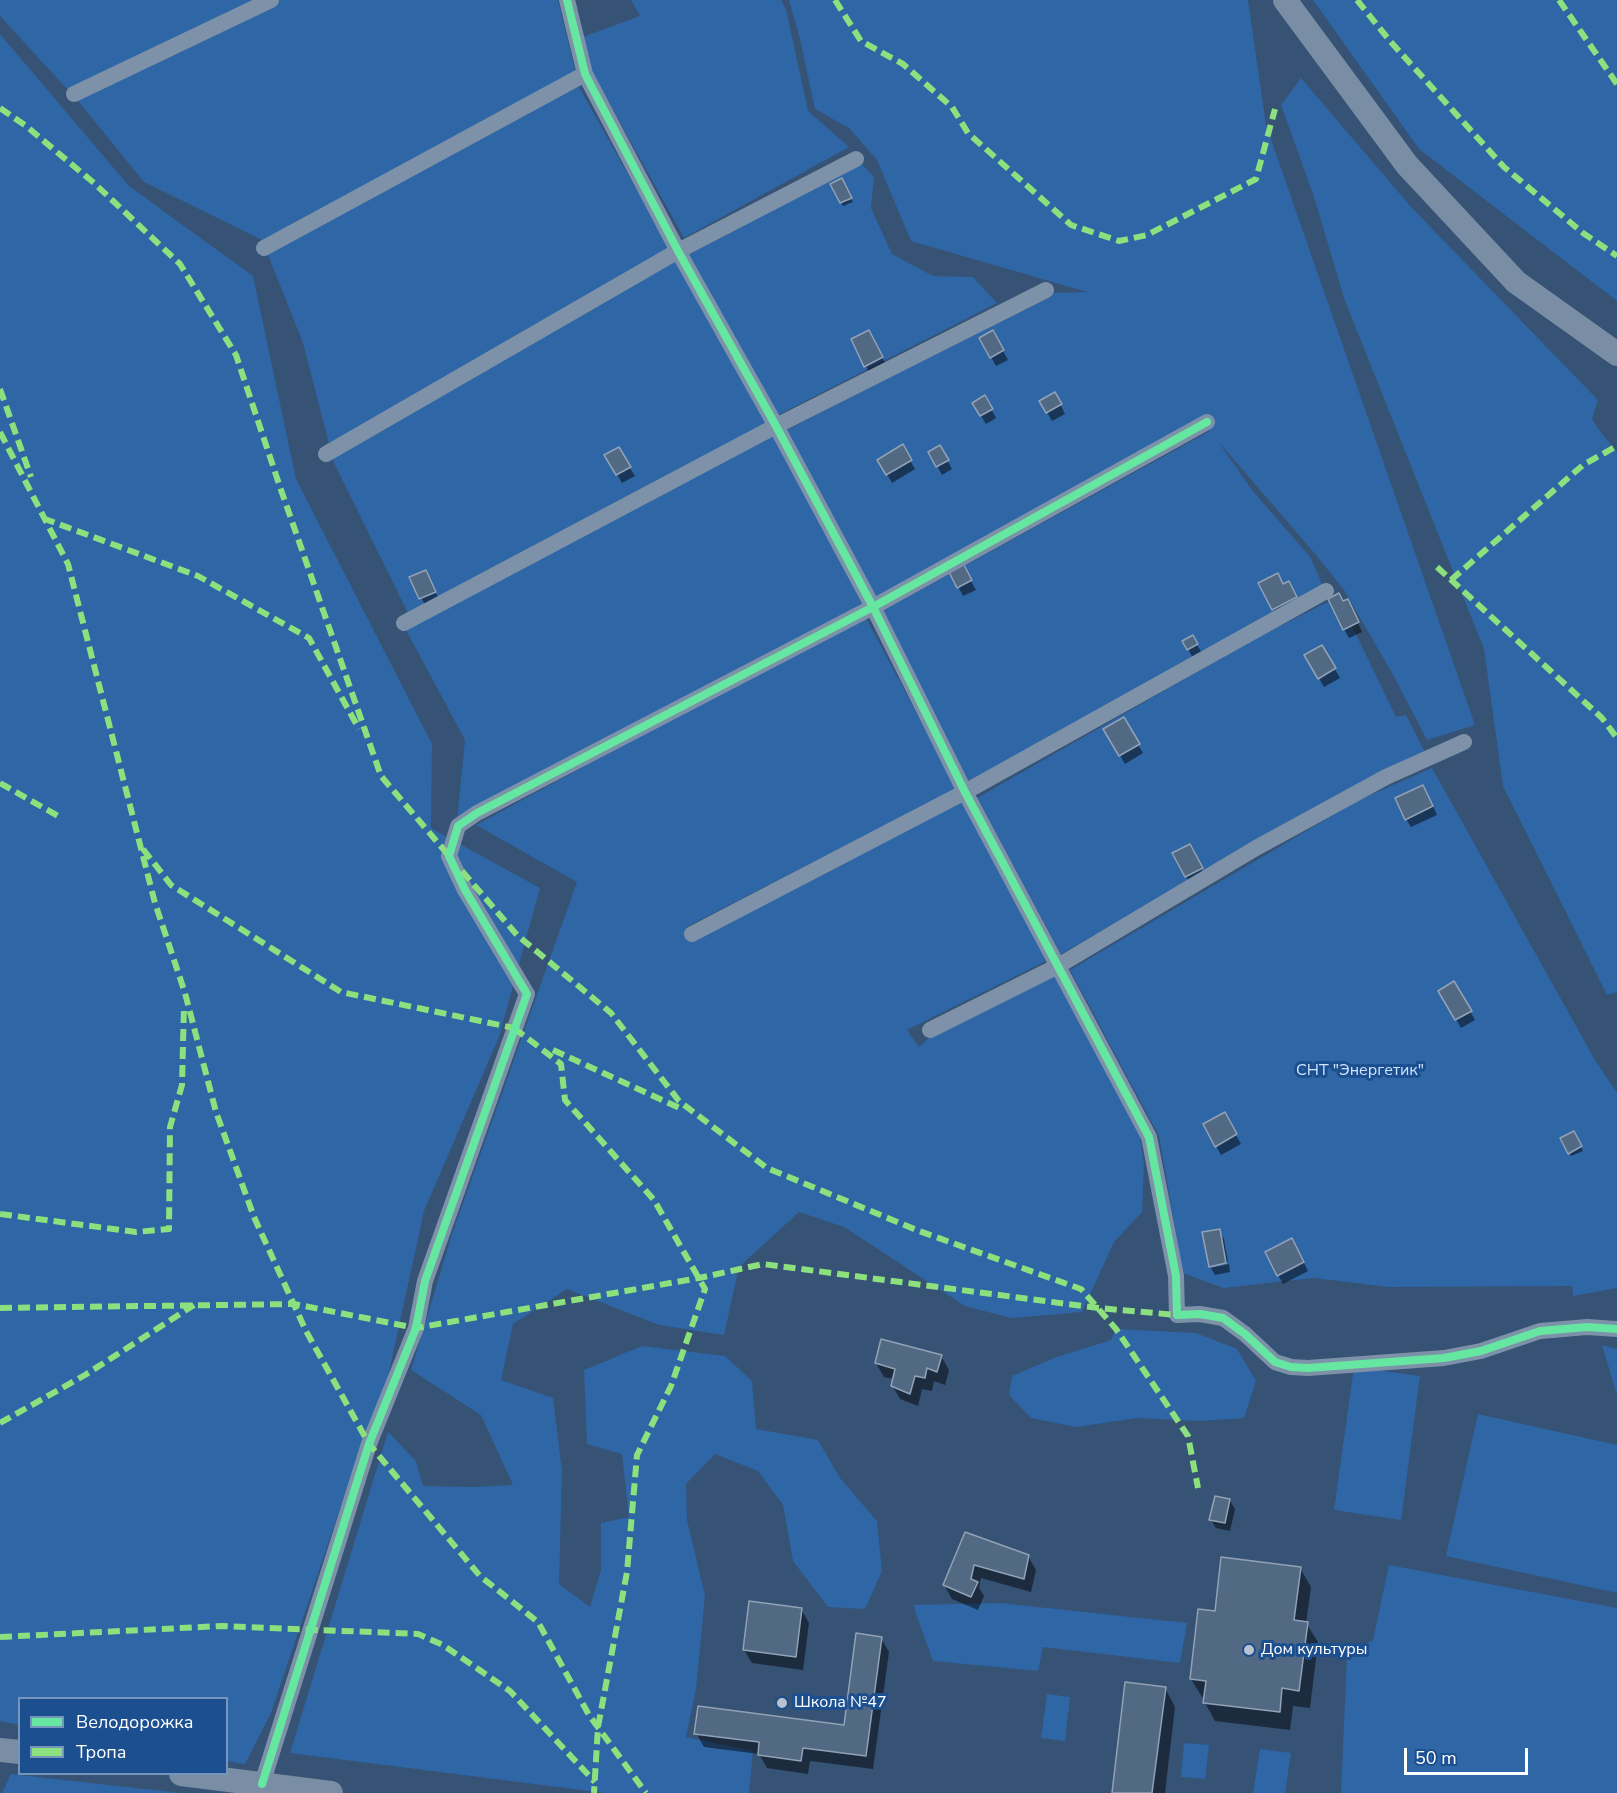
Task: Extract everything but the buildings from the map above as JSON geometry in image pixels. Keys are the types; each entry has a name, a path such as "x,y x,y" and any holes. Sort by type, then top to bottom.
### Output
{"street":[{"path":"74,94 271,0"},
{"path":"567,0 585,74 678,251 776,426 873,607 965,792 1149,1137 1176,1276 1177,1315 1200,1314 1223,1318 1275,1362 1292,1367 1308,1368 1444,1358 1480,1351 1540,1331 1587,1327 1617,1329"},
{"path":"1285,0 1407,165 1516,282 1617,354"},
{"path":"264,248 585,74"},
{"path":"326,454 678,251 856,159"},
{"path":"404,623 776,426 1046,290"},
{"path":"262,1784 369,1444 416,1328 425,1281 527,994 465,890 449,856 458,826 477,813 873,607 1207,422"},
{"path":"692,934 965,792 1326,591"},
{"path":"930,1030 1058,966 1366,788 1464,742"},
{"path":"0,1750 18,1752"},
{"path":"197,1775 331,1793"}],"green space":[{"path":"0,0 558,0 579,87 768,424 863,605 457,819 465,740 406,630 407,611 334,463 303,343 262,240 144,182 78,101 0,16"},
{"path":"631,0 781,0 786,9 808,111 849,147 684,238 592,72 583,37 640,16"},
{"path":"789,0 1248,0 1266,125 1475,725 1427,740 1392,673 1344,590 1217,440 1252,490 1311,558 1323,587 969,782 882,611 1210,431 1206,423 873,599 785,431 1051,293 1087,292 911,241 877,160 849,128 815,109"},
{"path":"1313,0 1617,0 1617,301 1419,149"},
{"path":"0,34 129,186 253,276 296,479 432,744 431,828 540,888 499,1037 424,1211 384,1395 353,1470 271,1713 245,1764 228,1761 228,1697 18,1697 18,1725 0,1721"},
{"path":"1301,78 1412,208 1598,400 1592,419 1617,452 1617,992 1607,995 1503,786 1484,649 1345,301 1314,197 1281,105"},
{"path":"861,163 874,177 871,208 892,254 933,276 973,277 997,303 778,415 686,251"},
{"path":"1338,597 1396,717 1406,715 1426,754 1383,771 1061,954 977,798 1258,637"},
{"path":"866,618 957,789 686,927 692,934 958,800 966,802 1046,961 907,1030 919,1047 934,1033 1055,976 1140,1137 1144,1164 1142,1212 1114,1242 1082,1312 1011,1318 965,1306 844,1227 799,1212 739,1267 724,1335 659,1325 567,1289 513,1324 501,1380 553,1398 562,1471 559,1584 590,1607 601,1570 601,1523 629,1517 622,1454 587,1444 584,1370 642,1346 725,1356 752,1381 756,1429 818,1440 840,1478 877,1521 882,1571 865,1609 828,1607 793,1561 783,1505 758,1471 715,1454 686,1484 687,1520 705,1596 696,1689 686,1737 753,1751 749,1793 605,1793 290,1753 388,1432 416,1461 423,1486 513,1485 481,1415 411,1370 452,1234 577,882 476,825 679,715"},
{"name":"СНТ \"Энергетик\"","path":"1432,768 1595,1060 1617,1093 1617,1288 1573,1296 1572,1286 1388,1287 1314,1278 1223,1288 1183,1273 1159,1136 1070,970 1359,800"},
{"path":"1116,1329 1196,1333 1237,1349 1256,1381 1244,1418 1201,1421 1137,1418 1076,1427 1031,1418 1009,1395 1012,1376 1054,1358 1111,1340"},
{"path":"1602,1345 1617,1349 1617,1395"},
{"path":"1354,1367 1420,1376 1401,1520 1334,1510"},
{"path":"1478,1414 1617,1445 1617,1593 1446,1556"},
{"path":"1389,1565 1617,1608 1617,1793 1341,1793 1347,1655 1373,1640"},
{"path":"1000,1603 1187,1623 1180,1663 1043,1647 1038,1671 933,1661 913,1605"},
{"path":"1047,1694 1070,1697 1065,1741 1041,1738"},
{"path":"1184,1743 1209,1745 1205,1779 1181,1777"},
{"path":"1260,1749 1291,1753 1285,1793 1253,1793"},
{"path":"11,1774 180,1793 2,1793"}],"marked path":[{"path":"835,0 861,41 903,64 952,107 968,133 1071,225 1119,241 1147,235 1256,179 1275,109"},
{"path":"1357,0 1390,41 1504,167 1583,233 1617,256"},
{"path":"1559,0 1617,84"},
{"path":"0,108 26,126 94,183 180,264 236,355 381,776 450,857"},
{"path":"0,389 31,477"},
{"path":"0,432 68,564 155,903 185,993 216,1112 254,1217 306,1331 369,1444 480,1576 538,1622 589,1715 646,1793"},
{"path":"1451,580 1583,465 1617,446"},
{"path":"45,517 45,519 198,576 309,638 359,729"},
{"path":"1437,567 1602,718 1617,738"},
{"path":"0,783 58,816"},
{"path":"143,849 171,885 341,992 514,1028 519,1031"},
{"path":"462,871 517,935 611,1013 679,1101 767,1168 919,1231 1081,1289 1116,1329 1188,1436 1198,1488"},
{"path":"0,1214 136,1232 169,1229 170,1127 182,1085 184,1005"},
{"path":"514,1028 561,1064 565,1100 654,1200 705,1289 671,1386 637,1455 627,1572 598,1727 594,1793"},
{"path":"553,1050 684,1110"},
{"path":"0,1308 294,1304 416,1328 699,1278 763,1264 1098,1308 1177,1315"},
{"path":"0,1423 85,1375 194,1305"},
{"path":"0,1637 222,1626 418,1634 443,1645 510,1691 595,1782"}],"cycle path":[{"path":"567,0 585,74 678,251 776,426 873,607 965,792 1149,1137 1176,1276 1177,1315 1200,1314 1223,1318 1245,1334 1275,1362 1291,1367 1308,1368 1444,1358 1481,1351 1540,1331 1587,1327 1617,1329"},
{"path":"262,1784 369,1444 416,1328 425,1281 527,994 465,890 449,856 458,826 477,813 873,607 1207,422"}],"place":[{"name":"Дом культуры","path":"1249,1650"},
{"name":"Школа №47","path":"782,1703"}]}
